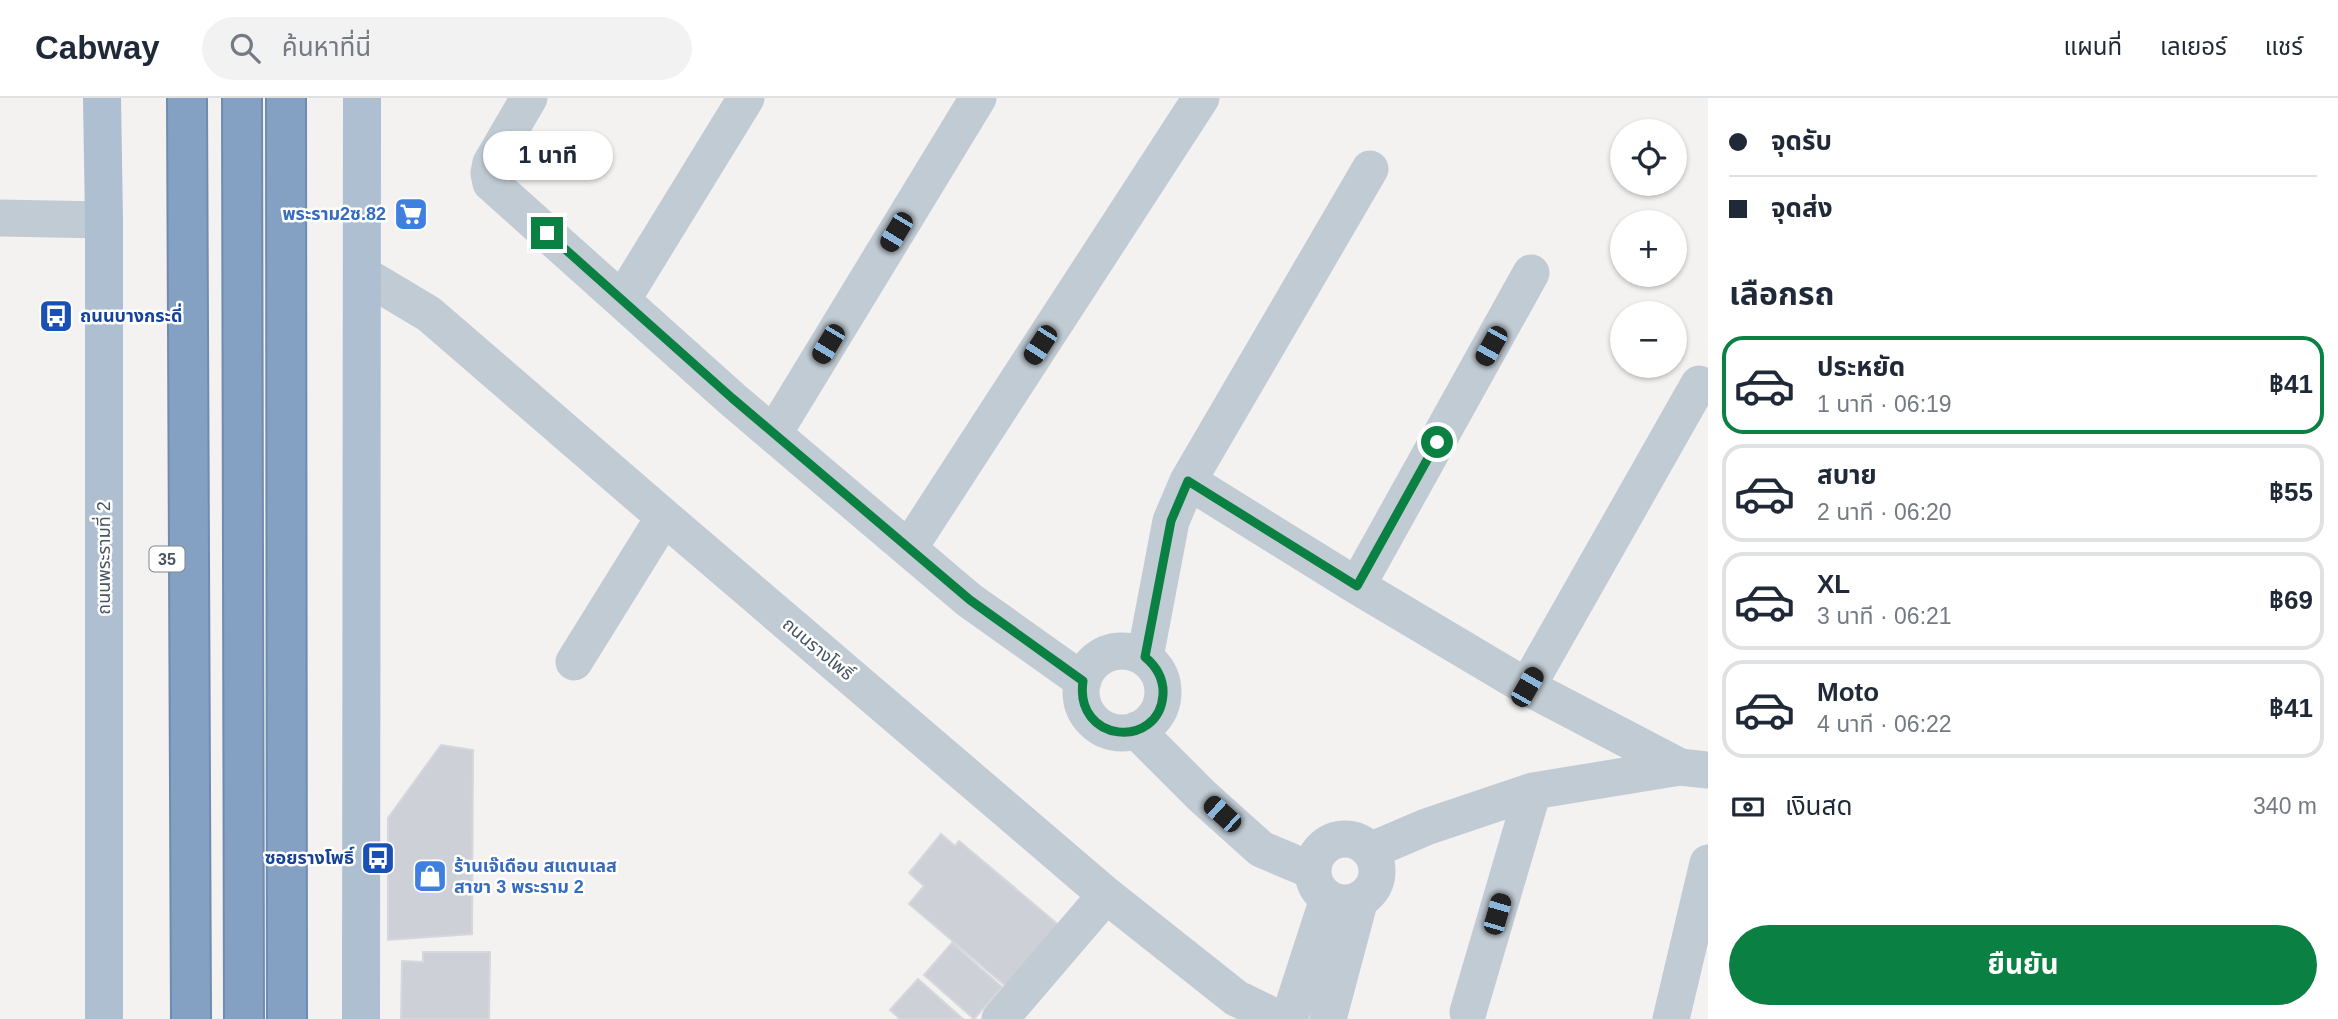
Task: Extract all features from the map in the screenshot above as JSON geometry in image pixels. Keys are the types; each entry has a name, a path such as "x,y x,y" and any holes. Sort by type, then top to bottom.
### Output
{"highway":[{"name":"35","path":"166,1019 169,98"},
{"path":"187,98 191,1019"},
{"path":"242,98 244,1019"},
{"path":"286,98 287,1019"}],"main road":[{"name":"ถนนพระรามที่ 2","path":"102,98 104,1019"},
{"path":"361,1019 362,98"}],"street":[{"path":"529,98 491,163 491,183 774,433 970,600 1083,681"},
{"path":"622,300 746,98"},
{"path":"774,433 978,98"},
{"path":"909,548 1201,98"},
{"path":"1145,657 1171,521 1188,481 1370,169"},
{"path":"0,218 104,220"},
{"path":"1357,586 1531,273"},
{"name":"ถนนรางโพธิ์","path":"362,274 429,314 1106,895 1227,1009 1279,1019"},
{"path":"1527,687 1699,384"},
{"path":"1188,481 1527,687 1694,769"},
{"path":"574,662 664,517"},
{"path":"1121,650 1133,652 1145,657 1155,666 1161,677 1162,703 1157,715 1147,724 1124,733 1099,726 1090,717 1081,693 1083,681 1088,669 1108,653 1121,650"},
{"path":"1136,730 1202,796 1261,849 1334,890 1369,892 1375,883 1377,872 1376,861 1370,851 1351,839 1340,839 1329,843 1315,860 1334,890 1328,1019"},
{"path":"1370,851 1426,827 1534,791 1694,769"},
{"path":"1468,1012 1534,791"},
{"path":"1671,1019 1708,863"},
{"path":"1289,1019 1334,890"},
{"path":"1000,1019 1106,895"}],"building":[{"name":"ร้านเจ๊เดือน สแตนเลส สาขา 3 พระราม 2","path":"441,745 473,750 472,934 388,940 388,818"},
{"path":"941,834 955,846 959,841 1060,926 1008,988 909,904 924,886 909,873"},
{"path":"952,943 1002,987 974,1019 924,975"},
{"path":"423,952 490,952 489,1019 401,1019 402,961 423,962"},
{"path":"918,979 963,1019 900,1019 890,1010"}],"place":[{"name":"พระราม2ซ.82","path":"411,214"},
{"name":"ถนนบางกระดี่","path":"56,316"},
{"name":"ซอยรางโพธิ์","path":"378,858"},
{"name":"ร้านเจ๊เดือน สแตนเลส สาขา 3 พระราม 2","path":"430,876"}],"route":[{"path":"547,233 732,398 970,600 1083,681 1081,693 1090,717 1099,726 1111,731 1124,733 1147,724 1157,715 1162,703 1161,677 1155,666 1145,657 1171,521 1188,481 1357,586 1437,442"}]}
